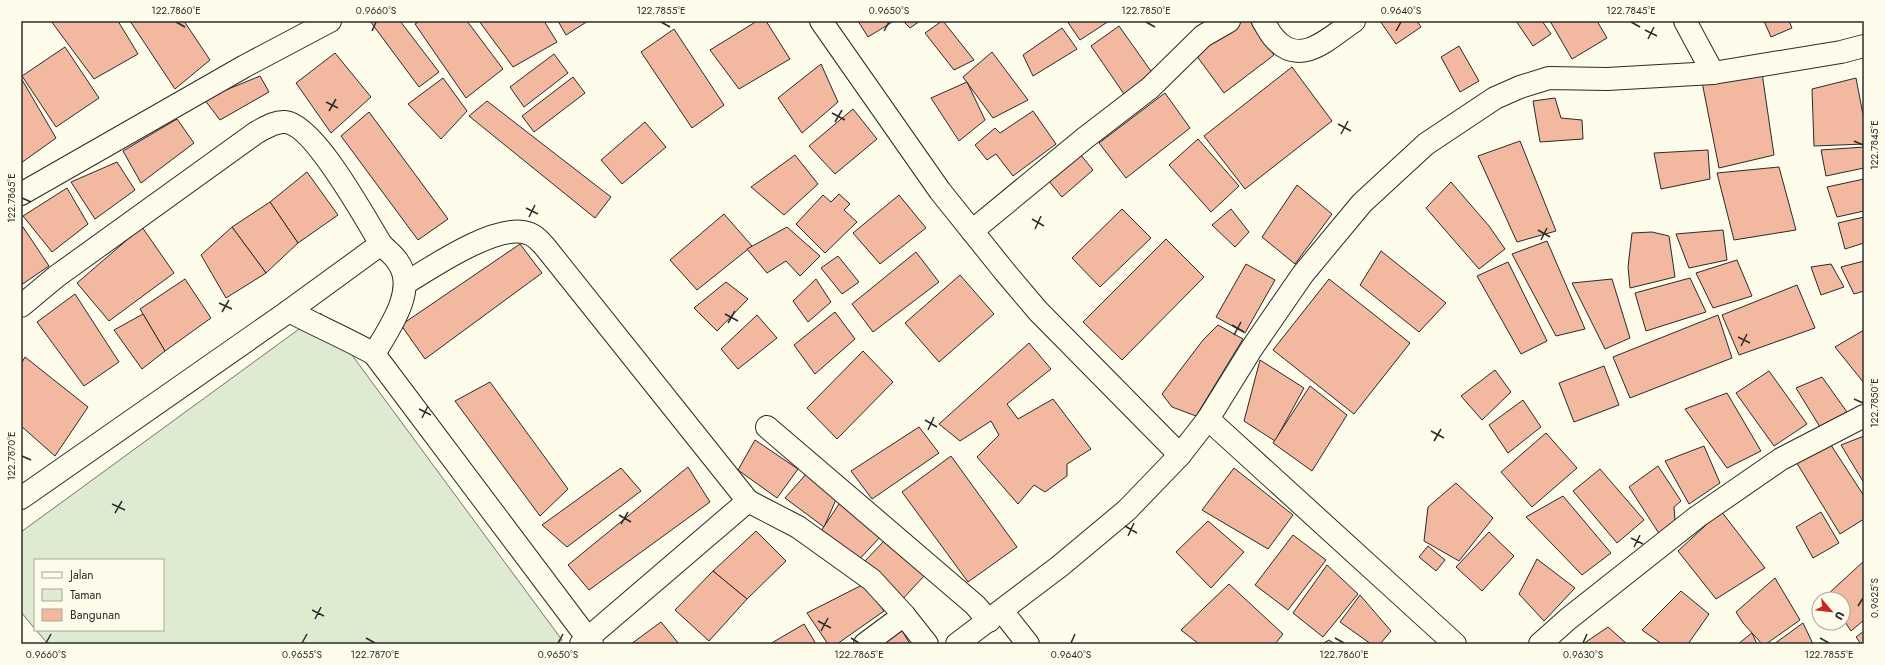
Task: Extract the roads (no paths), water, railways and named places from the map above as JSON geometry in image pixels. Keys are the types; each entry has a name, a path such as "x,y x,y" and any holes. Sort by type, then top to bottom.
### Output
{"street":[{"path":"21,194 238,70 330,21"},
{"path":"821,21 940,191 1038,311 1180,455"},
{"path":"972,231 1085,138 1150,88 1203,36 1229,21"},
{"path":"1262,21 1276,40 1294,52 1310,50 1354,21"},
{"path":"1685,21 1712,73"},
{"path":"958,644 1060,566 1126,510 1180,455 1208,419 1252,348 1303,274 1362,203 1426,144 1495,98 1520,87 1549,78 1607,79 1712,73 1841,52 1864,46"},
{"path":"21,306 57,276 257,132 272,124 285,122 297,126 311,137 330,163 381,244 399,263 406,283 400,307 374,354"},
{"path":"406,283 466,247 510,231 528,233 546,248 748,501 798,527 872,580 904,615 927,644"},
{"path":"21,498 290,311 381,244"},
{"path":"290,311 374,354 587,642 748,501"},
{"path":"1540,644 1568,619 1697,517 1781,459 1864,416"},
{"path":"1208,419 1343,541 1452,643"},
{"path":"767,427 975,605 995,616 1028,644"},
{"path":"865,644 904,615"}]}
